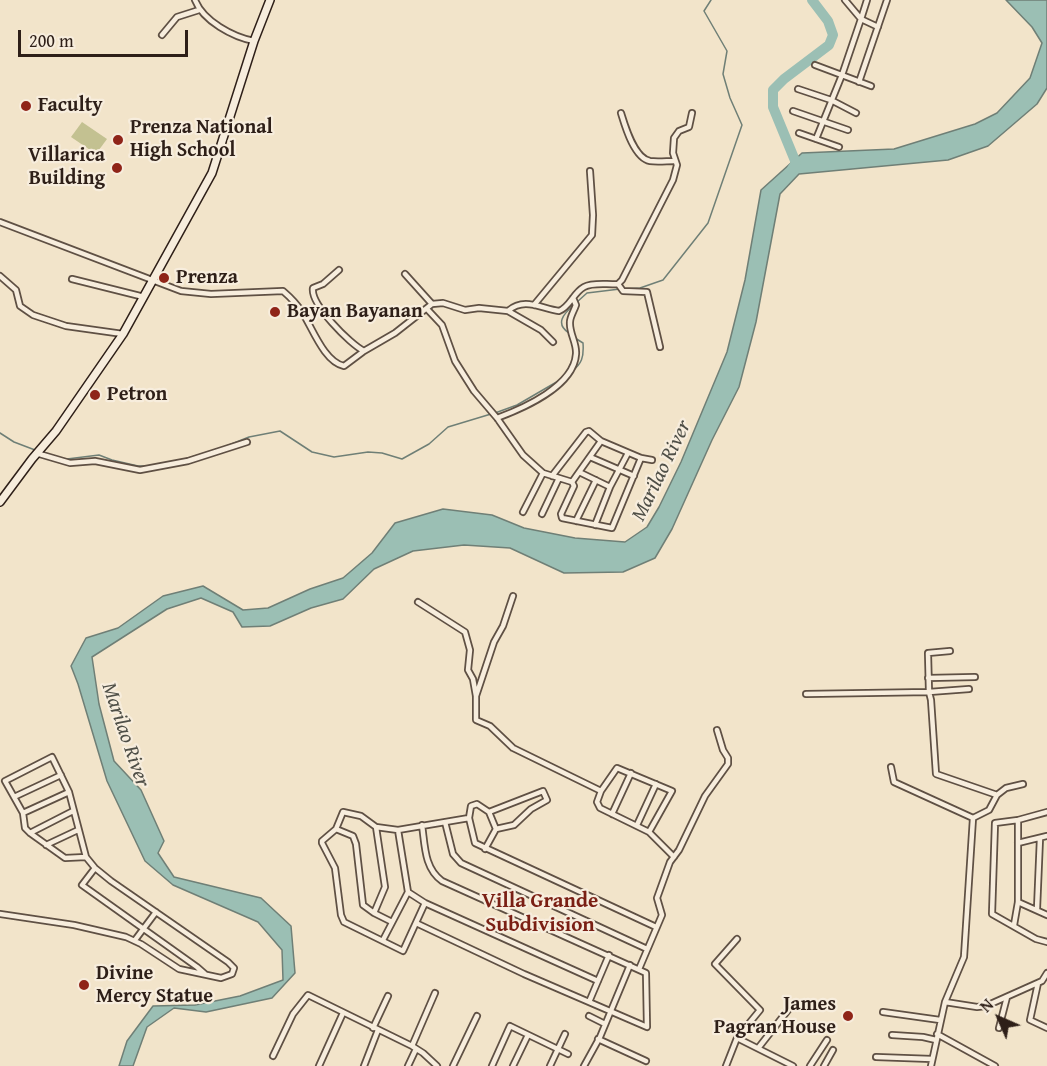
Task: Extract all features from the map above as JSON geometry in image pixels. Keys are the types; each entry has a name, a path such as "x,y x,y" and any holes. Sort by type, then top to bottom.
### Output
{"main road":[{"path":"0,502 36,453 56,431 123,334 212,173 254,41 270,0"}],"street":[{"path":"195,0 199,10 231,35 254,41"},
{"path":"845,0 861,19 878,27"},
{"path":"816,139 842,75 867,0"},
{"path":"859,82 887,0"},
{"path":"162,34 177,17 199,10"},
{"path":"815,64 871,86"},
{"path":"798,90 831,100 856,113"},
{"path":"793,111 848,130"},
{"path":"621,113 633,145 644,158 650,161 674,161"},
{"path":"508,311 516,304 564,310 585,286 618,284 622,280 673,180 677,165 674,161 674,138 679,131 689,127 692,113"},
{"path":"799,133 839,147"},
{"path":"534,305 592,235 590,171"},
{"path":"0,222 153,282 198,294 280,290 296,303 319,344 338,364 344,366 395,333 432,304 443,303 465,310 479,308 508,311 541,330 553,342"},
{"path":"339,270 323,284 313,288 312,294 323,313 353,345 364,351"},
{"path":"405,274 432,304"},
{"path":"0,276 16,290 20,306 33,315 79,329 123,334"},
{"path":"72,279 144,297"},
{"path":"618,284 623,291 647,292 660,347"},
{"path":"495,415 513,412 548,393 571,372 576,351 570,326 570,319 576,305 573,298"},
{"path":"427,309 442,325 455,361 474,391 495,415 523,455 543,473 572,482"},
{"path":"552,476 587,431 601,441 641,458 652,460"},
{"path":"601,441 572,482 574,486 561,516 563,519 612,528 641,458"},
{"path":"36,453 70,463 95,461 140,470 188,461 248,442"},
{"path":"595,525 610,487 628,453"},
{"path":"590,457 634,476"},
{"path":"579,472 610,487"},
{"path":"523,512 543,473"},
{"path":"542,514 559,478"},
{"path":"576,521 596,480"},
{"path":"476,696 494,642 503,626 513,596"},
{"path":"418,602 465,632 470,650 468,669 473,679 476,696 476,720 490,726 513,748 601,790"},
{"path":"950,651 928,653 936,774 997,795"},
{"path":"928,678 975,677"},
{"path":"806,694 969,689"},
{"path":"639,969 662,915 657,898 670,862 705,796 728,764 728,758 717,730"},
{"path":"0,914 74,925 135,940 179,969 221,978 232,974 234,968 95,868 86,857 69,792 52,758 5,781 23,813 25,828 30,833 65,858 86,857"},
{"path":"891,767 894,782 973,818"},
{"path":"649,832 672,791 631,773 615,769 598,796 597,806 649,832 674,856"},
{"path":"612,814 631,773"},
{"path":"14,797 61,774"},
{"path":"637,825 656,784"},
{"path":"973,818 989,810 997,795 1006,788 1023,784"},
{"path":"485,849 496,829 514,825 531,809 547,800 543,790 489,812"},
{"path":"23,813 69,792"},
{"path":"527,797 531,809"},
{"path":"496,829 489,812 474,804 470,809 469,818 475,843 656,927"},
{"path":"30,833 73,812"},
{"path":"425,903 403,951 383,939 348,925 342,920 335,868 322,841 336,829 341,815 346,812 362,816 376,827 398,830 469,818"},
{"path":"1047,812 1018,820 995,823 992,914 1036,939 1047,942"},
{"path":"931,1066 945,1002 964,957 973,818"},
{"path":"1014,925 1018,902 1018,820"},
{"path":"445,822 453,854 458,860 647,949"},
{"path":"416,923 647,1027 646,973 439,879 429,866 422,825"},
{"path":"374,913 385,887 376,827"},
{"path":"336,829 353,836 356,844 362,901 366,908 392,922"},
{"path":"46,845 78,830"},
{"path":"383,939 408,892 398,830"},
{"path":"1018,843 1047,836"},
{"path":"1037,909 1040,838"},
{"path":"95,868 82,885 205,974"},
{"path":"408,892 425,903 598,981"},
{"path":"1018,902 1047,915"},
{"path":"135,940 156,912"},
{"path":"726,1066 737,1038 760,1010 715,964 737,939"},
{"path":"589,1002 609,956"},
{"path":"584,1066 630,965"},
{"path":"945,1002 977,1007 986,1006 1038,983 1046,977"},
{"path":"1038,983 1030,1020 1047,1028"},
{"path":"408,1066 435,993"},
{"path":"273,1056 293,1014 308,995 414,1047 429,1057 437,1066"},
{"path":"364,1066 388,996"},
{"path":"999,1028 1007,997"},
{"path":"759,1047 792,1005"},
{"path":"883,1012 940,1020"},
{"path":"319,1066 343,1013"},
{"path":"453,1066 477,1016"},
{"path":"589,1016 605,1024"},
{"path":"492,1066 510,1026 568,1054"},
{"path":"550,1066 565,1034"},
{"path":"513,1066 528,1035"},
{"path":"892,1035 936,1037 996,1066"},
{"path":"737,1038 793,1066"},
{"path":"598,1039 646,1061"},
{"path":"810,1066 827,1040"},
{"path":"824,1066 833,1050"},
{"path":"876,1057 932,1059"}],"shaded area":[{"path":"82,122 107,139 96,154 71,137"}],"water":[{"path":"1006,0 1047,0 1047,88 1037,104 988,146 948,160 799,174 780,194 756,322 739,387 712,440 672,529 655,558 623,572 564,573 510,548 464,545 413,551 374,569 343,599 311,608 270,626 242,627 233,612 201,598 167,609 92,657 99,704 114,761 141,790 164,841 158,853 174,877 261,898 291,926 295,973 272,998 206,1012 174,1008 147,1027 133,1066 119,1066 127,1041 153,1006 195,1005 240,996 283,980 282,950 258,922 173,885 145,861 107,781 71,666 86,638 118,628 163,596 203,586 243,610 268,608 310,589 343,578 372,553 395,523 443,509 492,515 524,528 575,538 625,542 647,527 681,462 727,352 745,280 761,190 802,153 894,149 975,124 997,113 1030,78 1042,43 1032,27"}],"waterway":[{"path":"625,289 640,288 663,280 708,223 742,125 730,98 723,74 727,51 704,11 711,0"},
{"path":"792,169 796,163 773,107 773,90 829,45 833,35 828,21 812,0"},
{"path":"577,302 587,293 620,289"},
{"path":"569,333 562,326 562,319 574,305"},
{"path":"571,372 582,360 583,352 583,343 575,338"},
{"path":"495,413 517,405 560,380"},
{"path":"224,447 249,437 280,431 312,452 334,457 368,452 382,453 402,459 429,444 448,427 491,414"},
{"path":"0,433 14,442 35,450"},
{"path":"182,460 211,451"},
{"path":"67,459 99,455 138,466 150,466"}],"place":[{"name":"Faculty","path":"26,106"},
{"name":"Prenza National High School","path":"118,140"},
{"name":"Villarica Building","path":"117,168"},
{"name":"Prenza","path":"164,278"},
{"name":"Bayan Bayanan","path":"275,312"},
{"name":"Petron","path":"95,395"},
{"name":"Divine Mercy Statue","path":"84,985"},
{"name":"James Pagran House","path":"848,1016"}],"district":[{"name":"Villa Grande Subdivision","path":"540,914"}],"water label":[{"name":"Marilao River","path":"662,471"},
{"name":"Marilao River","path":"125,735"}]}
